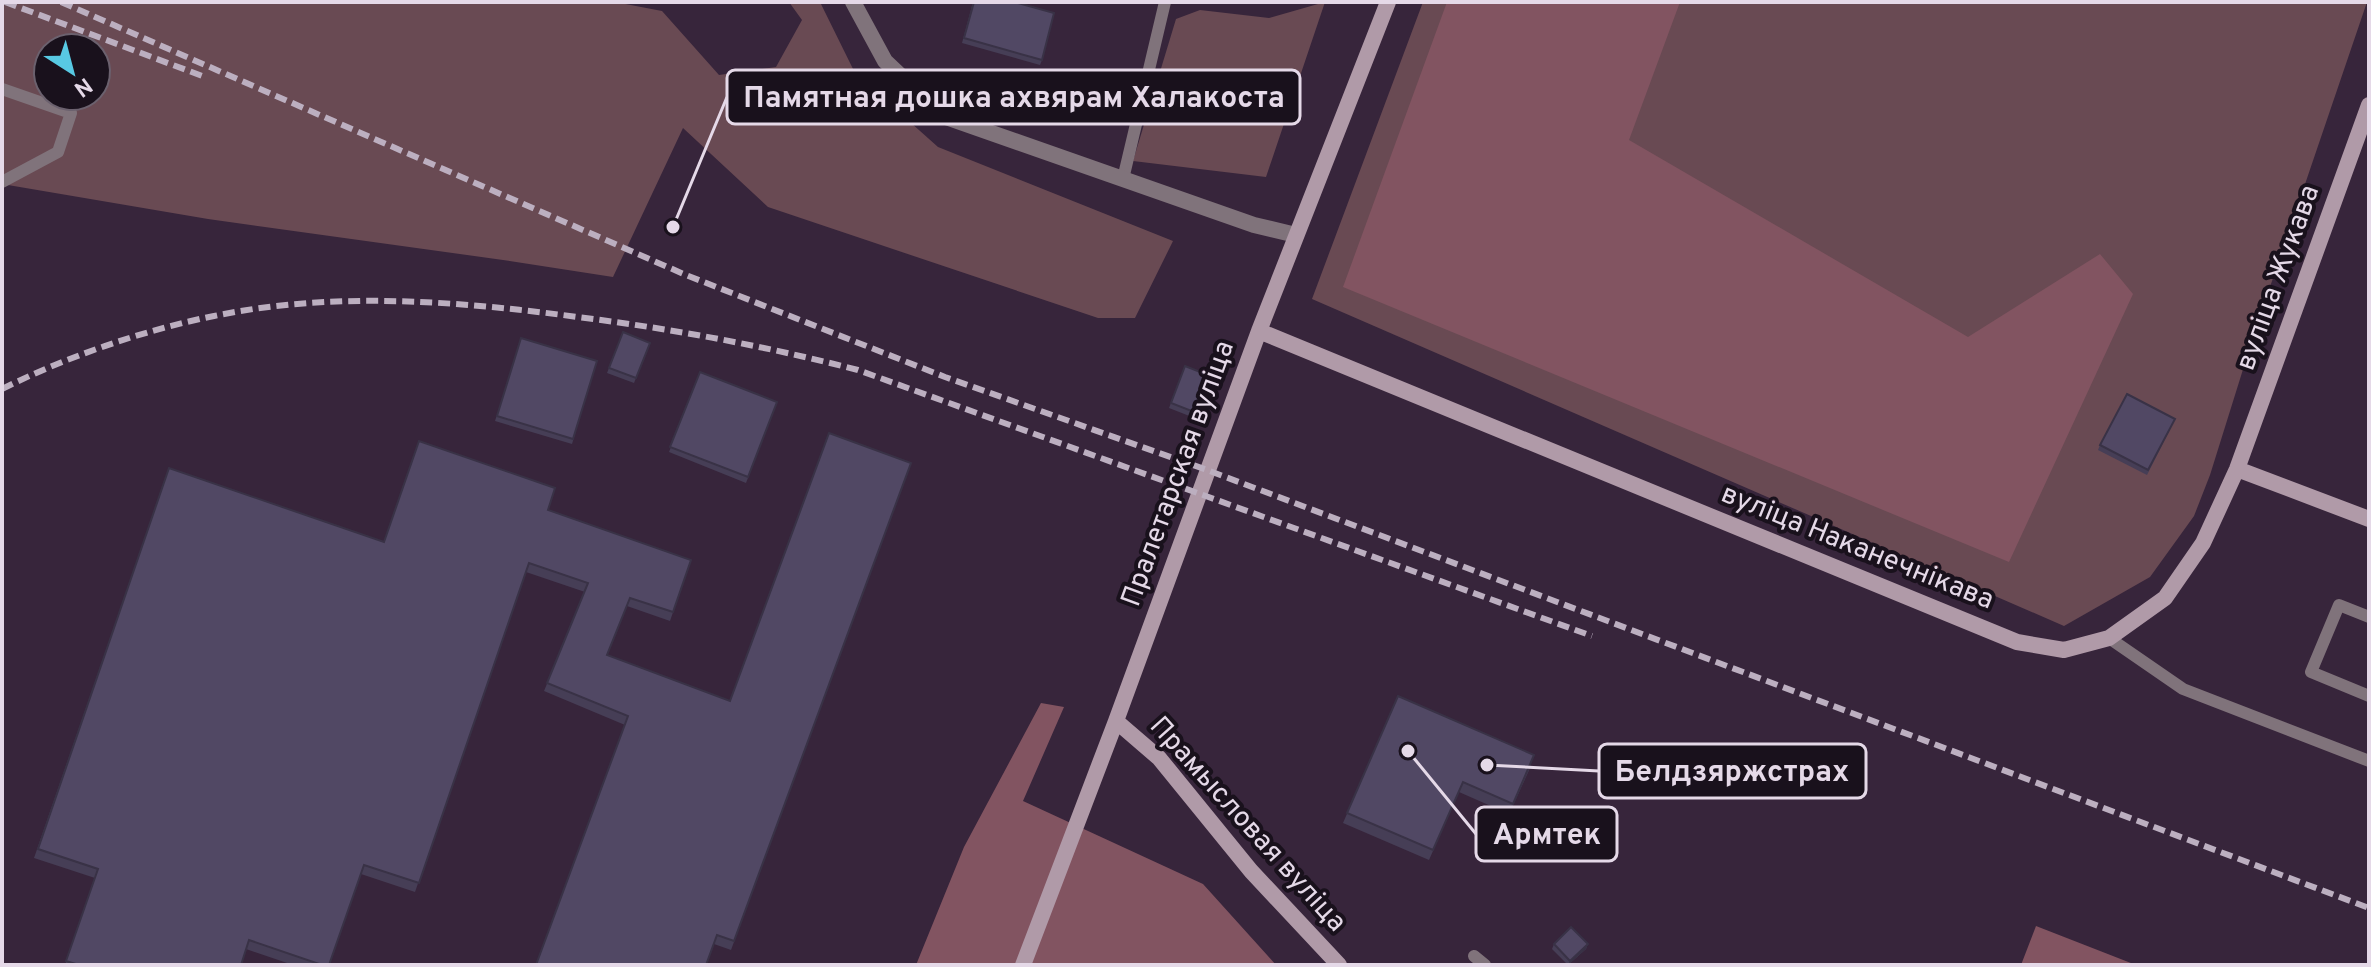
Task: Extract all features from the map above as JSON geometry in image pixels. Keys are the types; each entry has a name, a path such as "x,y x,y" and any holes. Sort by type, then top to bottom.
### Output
{"main road":[{"name":"Пралетарская вуліца","path":"1023,965 1259,331 1388,2"},
{"name":"вуліца Жукава","path":"2237,469 2369,105"},
{"name":"вуліца Наканечнікава","path":"1259,331 2017,642 2064,650 2109,638 2165,598 2203,543 2237,469"},
{"path":"2237,469 2369,519"},
{"name":"Прамысловая вуліца","path":"1116,721 1159,758 1251,871 1339,965"}],"street":[{"path":"853,2 885,61 943,116 1254,225 1296,235"}],"lane":[{"path":"1123,179 1165,2"},
{"path":"2,89 71,113 58,152 2,182"},
{"path":"2369,617 2339,605 2311,672 2369,696"},
{"path":"2109,638 2183,689 2369,761"}],"shaded area":[{"path":"2,2 615,2 662,11 719,75 776,67 802,20 789,2 820,2 855,73 938,147 1173,241 1135,318 1098,318 768,207 683,128 613,277 208,219 2,184"},
{"path":"1325,2 1266,177 1133,161 1176,19 1200,10 1269,18"},
{"path":"1423,2 2367,2 2194,516 2150,577 2064,626 1312,299"},
{"path":"1447,2 1680,2 1629,140 1968,337 2100,254 2133,294 2009,562 1343,287"},
{"path":"1041,703 1064,707 1023,801 1203,884 1276,965 916,965 964,847"},
{"path":"2036,926 2136,965 2021,965"}],"building":[{"path":"974,2 1014,2 1054,13 1042,60 964,38"},
{"path":"623,332 650,343 636,378 609,368"},
{"path":"521,338 597,361 573,439 497,416"},
{"path":"1185,366 1208,375 1194,412 1171,403"},
{"path":"700,372 777,402 748,477 670,447"},
{"path":"2127,394 2175,419 2148,470 2100,445"},
{"path":"829,433 911,463 734,941 717,935 706,965 536,965 628,716 547,683 588,583 529,563 419,883 364,865 329,965 249,940 241,965 79,965 66,961 98,869 38,849 169,468 384,542 419,441 555,488 548,510 691,560 673,612 630,598 607,655 730,701"},
{"path":"1398,696 1534,755 1513,804 1463,782 1433,850 1347,813"},
{"path":"1571,927 1588,944 1570,961 1554,944"}],"railway":[{"path":"5,2 205,77"},
{"path":"61,2 686,275 945,377 1207,470 2369,908"},
{"path":"2,389 79,356 160,329 214,316 304,303 441,303 533,311 649,327 754,346 858,370 1592,636"}],"place":[{"name":"Памятная дошка ахвярам Халакоста","path":"673,227"},
{"name":"Армтек","path":"1408,751"},
{"name":"Белдзяржстрах","path":"1487,765"}]}
